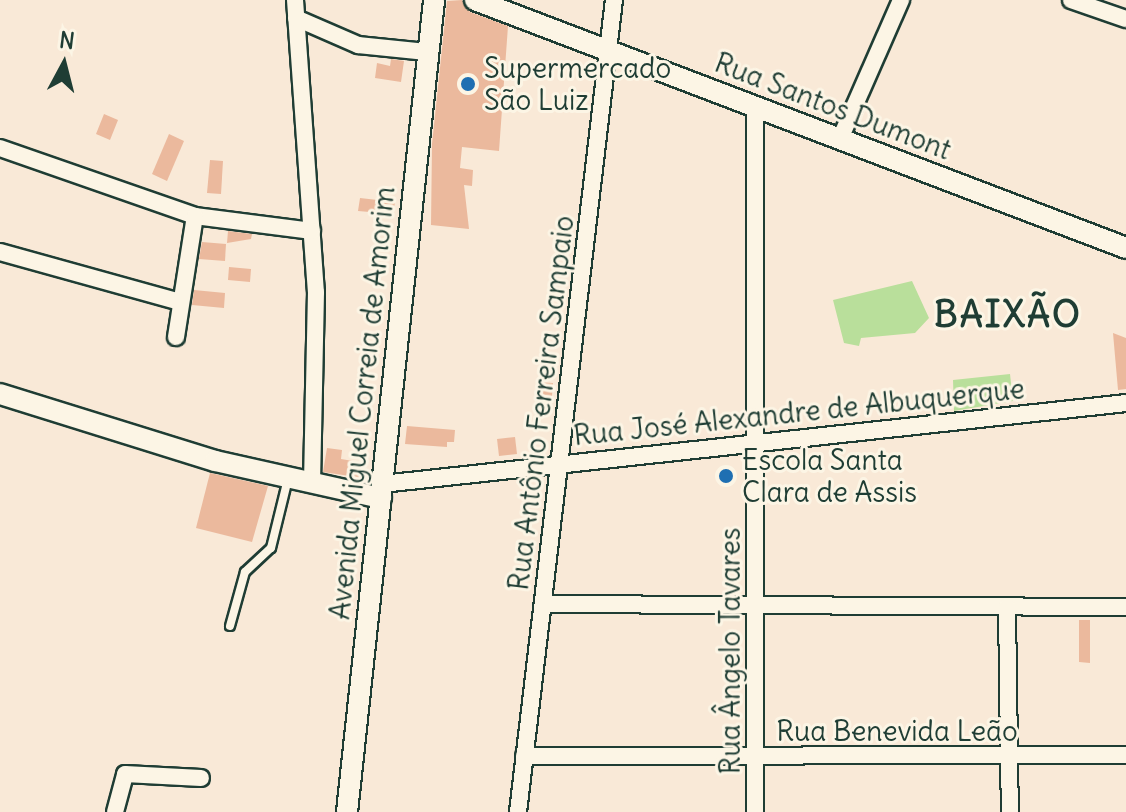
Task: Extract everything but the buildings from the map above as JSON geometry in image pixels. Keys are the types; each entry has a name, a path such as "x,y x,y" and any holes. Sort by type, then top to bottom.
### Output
{"street":[{"path":"295,0 312,231 312,482"},
{"name":"Avenida Miguel Correia de Amorim","path":"347,812 434,0"},
{"name":"Rua Santos Dumont","path":"475,0 1126,248"},
{"name":"Rua Antônio Ferreira Sampaio","path":"518,812 614,0"},
{"path":"840,139 901,0"},
{"path":"1071,0 1126,19"},
{"path":"296,18 358,45 427,52"},
{"name":"Rua Ângelo Tavares","path":"755,106 758,442 755,812"},
{"path":"0,148 195,216 312,231"},
{"path":"176,337 195,216"},
{"path":"0,252 180,302"},
{"path":"0,394 215,461 312,482 381,491"},
{"name":"Rua José Alexandre de Albuquerque","path":"381,491 561,464 1126,403"},
{"path":"544,604 1126,607"},
{"path":"1007,607 1010,812"},
{"name":"Rua Benevida Leão","path":"524,756 1126,755"},
{"path":"115,812 125,774 201,778"}],"lane":[{"path":"230,626 245,572 271,548 289,477"}],"green space":[{"path":"912,281 929,318 915,333 861,338 859,346 844,343 833,300"},
{"path":"1010,374 1013,401 954,411 953,380"}],"place":[{"name":"Supermercado São Luiz","path":"468,84"},
{"name":"Escola Santa Clara de Assis","path":"726,476"}],"district":[{"name":"BAIXÃO","path":"1008,315"}]}
